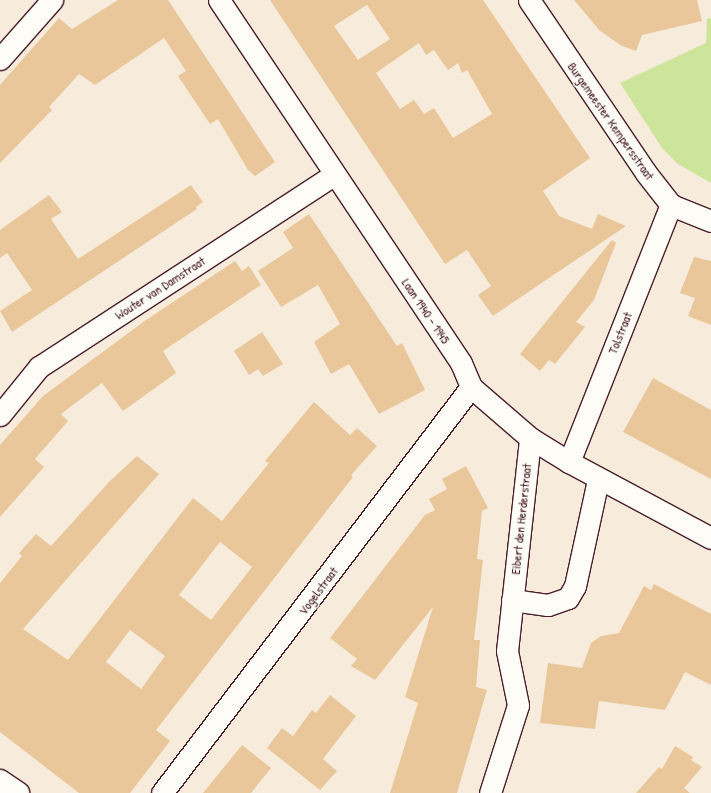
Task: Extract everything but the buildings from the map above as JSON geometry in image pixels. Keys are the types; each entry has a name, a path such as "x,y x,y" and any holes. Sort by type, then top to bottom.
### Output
{"street":[{"path":"0,59 52,0"},
{"name":"Laan 1940 - 1945","path":"220,0 334,175 461,363 471,387 530,438 598,480 711,538"},
{"name":"Burgemeester Kempersstraat","path":"529,0 646,173 671,205"},
{"name":"Wouter van Damstraat","path":"0,415 39,367 334,175"},
{"path":"671,205 711,221"},
{"name":"Tolstraat","path":"569,462 671,205"},
{"name":"Vogelstraat","path":"162,793 471,387"},
{"name":"Eibert den Herderstraat","path":"490,793 518,705 507,651 530,438"},
{"path":"512,600 548,605 568,598 575,586 598,480"}],"green space":[{"path":"711,18 711,183 678,164 662,148 620,83 706,43 707,19"}]}
